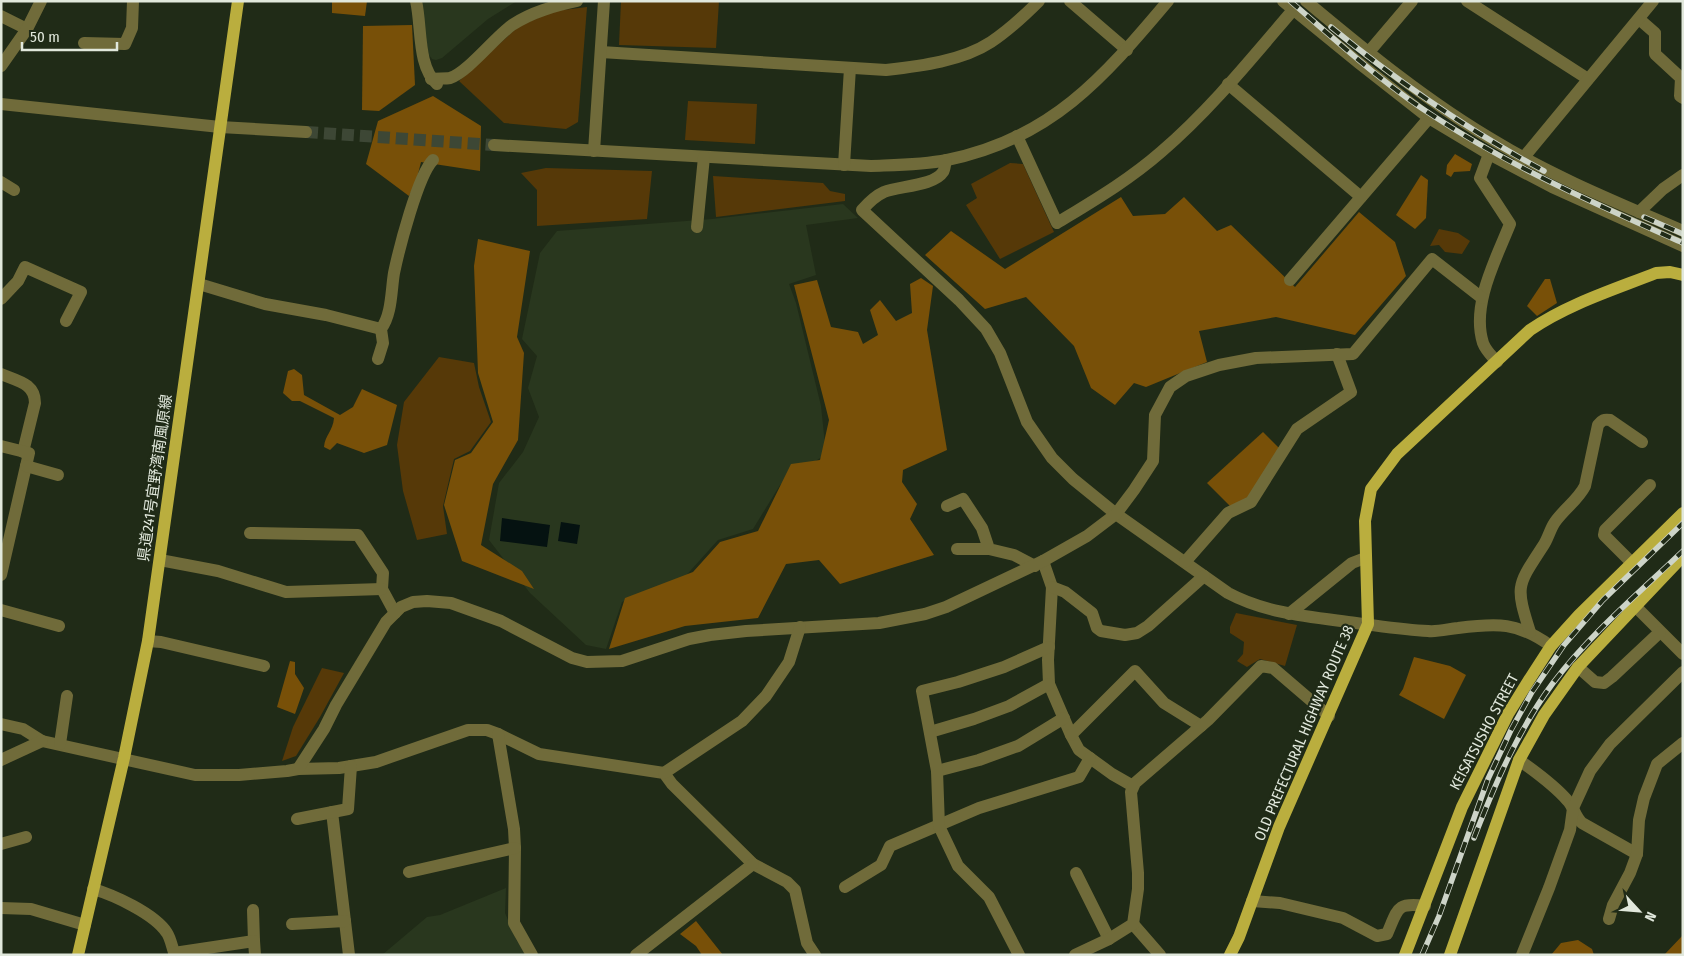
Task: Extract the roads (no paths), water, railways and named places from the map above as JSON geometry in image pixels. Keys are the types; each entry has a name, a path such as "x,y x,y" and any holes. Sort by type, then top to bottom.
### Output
{"main road":[{"name":"県道241号宜野湾南風原線","path":"78,955 124,758 148,641 238,1"},
{"name":"OLD PREFECTURAL HIGHWAY ROUTE 38","path":"1230,955 1239,936 1279,827 1368,624 1365,521 1368,500 1376,480 1397,454 1530,330 1544,320 1567,308 1656,273 1670,272 1683,275"},
{"name":"KEISATSUSHO STREET","path":"1405,955 1462,807 1508,714 1551,646 1631,562 1683,514"},
{"path":"1450,955 1519,760 1544,715 1578,666 1634,605 1683,556"}],"street":[{"path":"1,66 27,29 41,1"},
{"path":"84,43 125,44 132,28 133,1"},
{"path":"416,1 425,67 435,82 460,74 500,35 526,17 543,10 577,1"},
{"path":"594,151 604,1"},
{"path":"601,52 886,70 921,66 956,58 990,43 1017,22 1039,1"},
{"path":"1070,1 1127,50"},
{"path":"494,145 844,165 896,165 946,160 974,153 1017,136 1052,117 1110,69 1168,1"},
{"path":"1306,1 1368,52 1436,103 1488,137 1562,177 1683,231"},
{"path":"1368,52 1412,1"},
{"path":"1466,1 1588,80"},
{"path":"1515,168 1653,1"},
{"path":"1017,136 1057,223 1112,190 1160,153 1197,119 1228,84 1288,5 1429,118 1489,154 1552,187 1683,246"},
{"path":"1,16 27,29"},
{"path":"1639,19 1655,32 1655,54 1681,78 1680,96 1683,98"},
{"path":"844,165 850,68"},
{"path":"1228,84 1361,197"},
{"path":"1,104 220,127 306,132"},
{"path":"1290,280 1429,118"},
{"path":"1489,154 1480,178 1510,224 1482,298 1479,321 1483,343 1497,362"},
{"path":"697,227 704,157"},
{"path":"378,359 384,343 381,329 386,322 395,272 412,207 427,166 434,160"},
{"path":"946,160 943,172 935,178 925,183 882,193 872,199 862,210 959,300 986,329 1000,353 1027,422 1052,458 1116,514 1204,576 1245,602 1264,608 1289,614 1430,631 1488,624 1508,626 1530,632 1551,646"},
{"path":"1639,212 1663,189 1683,175"},
{"path":"1,182 14,190"},
{"path":"298,769 324,729 336,705 386,622 401,607 413,602 427,601 451,604 501,621 572,658 587,662 622,661 689,639 710,635 800,627 878,623 925,614 954,603 1039,564 1087,536 1116,514 1153,460 1155,415 1170,387 1186,376 1219,365 1256,358 1353,354 1432,259 1482,298"},
{"path":"1,299 18,281 25,267 81,292 66,321"},
{"path":"199,284 265,304 326,315 381,329"},
{"path":"1185,562 1228,513 1251,502 1297,429 1351,392 1337,354"},
{"path":"1,374 29,386 35,395 35,403 24,452"},
{"path":"1530,632 1520,596 1524,575 1545,545 1556,521 1582,492 1585,486 1598,426 1604,419 1610,420 1642,442"},
{"path":"1,446 29,453 1,575"},
{"path":"26,466 58,475"},
{"path":"1631,562 1604,535 1605,530 1650,485"},
{"path":"947,506 963,499 982,528 989,549"},
{"path":"250,533 358,535 383,573 382,589 395,613"},
{"path":"957,548 989,549 1039,564 1052,586 1064,592 1092,613 1097,628 1101,631 1125,635 1137,632 1148,626 1204,576"},
{"path":"1289,614 1352,563 1365,558"},
{"path":"160,560 218,572 286,592 382,589"},
{"path":"1052,586 1049,684 1079,750 1112,774 1133,786"},
{"path":"1634,605 1683,654"},
{"path":"1,610 59,626"},
{"path":"1,724 23,728 42,741 195,775 239,775 298,769 339,768 376,762 468,730 487,730 539,754 664,773 742,721 766,696 789,662 800,627"},
{"path":"1578,666 1595,682 1604,683 1612,678 1660,632"},
{"path":"148,641 161,642 264,666"},
{"path":"1019,955 989,897 958,866 939,826 937,771 922,691 1004,667 1049,647"},
{"path":"1160,955 1133,924 1138,889 1131,792 1135,782 1201,726 1261,666 1272,668 1329,716"},
{"path":"1071,735 1135,671 1164,703 1201,726"},
{"path":"1522,955 1570,830 1573,808 1590,771 1597,759 1610,744 1683,672"},
{"path":"930,732 1009,706 1049,684"},
{"path":"60,744 67,696"},
{"path":"937,771 979,760 1018,746 1064,718"},
{"path":"498,734 514,829 514,923 532,955"},
{"path":"1,760 42,741"},
{"path":"1610,919 1613,905 1630,873 1637,854 1639,820 1644,798 1657,764 1683,743"},
{"path":"845,887 881,864 890,846 979,808 1079,778 1090,758"},
{"path":"1519,760 1546,780 1567,800 1582,823 1637,854"},
{"path":"297,820 348,808 351,766"},
{"path":"664,773 672,784 753,864 787,882 794,890 807,943 814,955"},
{"path":"332,812 349,955"},
{"path":"1,844 26,837"},
{"path":"410,872 515,848"},
{"path":"636,955 753,864"},
{"path":"1076,873 1109,939"},
{"path":"93,889 114,896 158,922 167,933 175,954 254,940"},
{"path":"1252,901 1280,903 1343,918 1377,936 1387,934 1395,914 1402,906 1410,904 1425,906"},
{"path":"1,908 31,909 85,925"},
{"path":"253,910 255,955"},
{"path":"292,924 346,921"},
{"path":"1075,955 1109,939 1133,924"}],"tunnel":[{"path":"306,132 494,145"}],"railway":[{"path":"1290,1 1397,91 1435,117 1495,153 1556,185 1683,243"},
{"path":"1331,27 1382,67 1434,104 1488,139 1544,171"},
{"path":"1644,217 1683,234"},
{"path":"1422,955 1439,916 1488,779 1511,730 1532,692 1564,645 1603,600 1683,523"},
{"path":"1474,838 1518,738 1553,683 1599,631 1683,551"}]}
